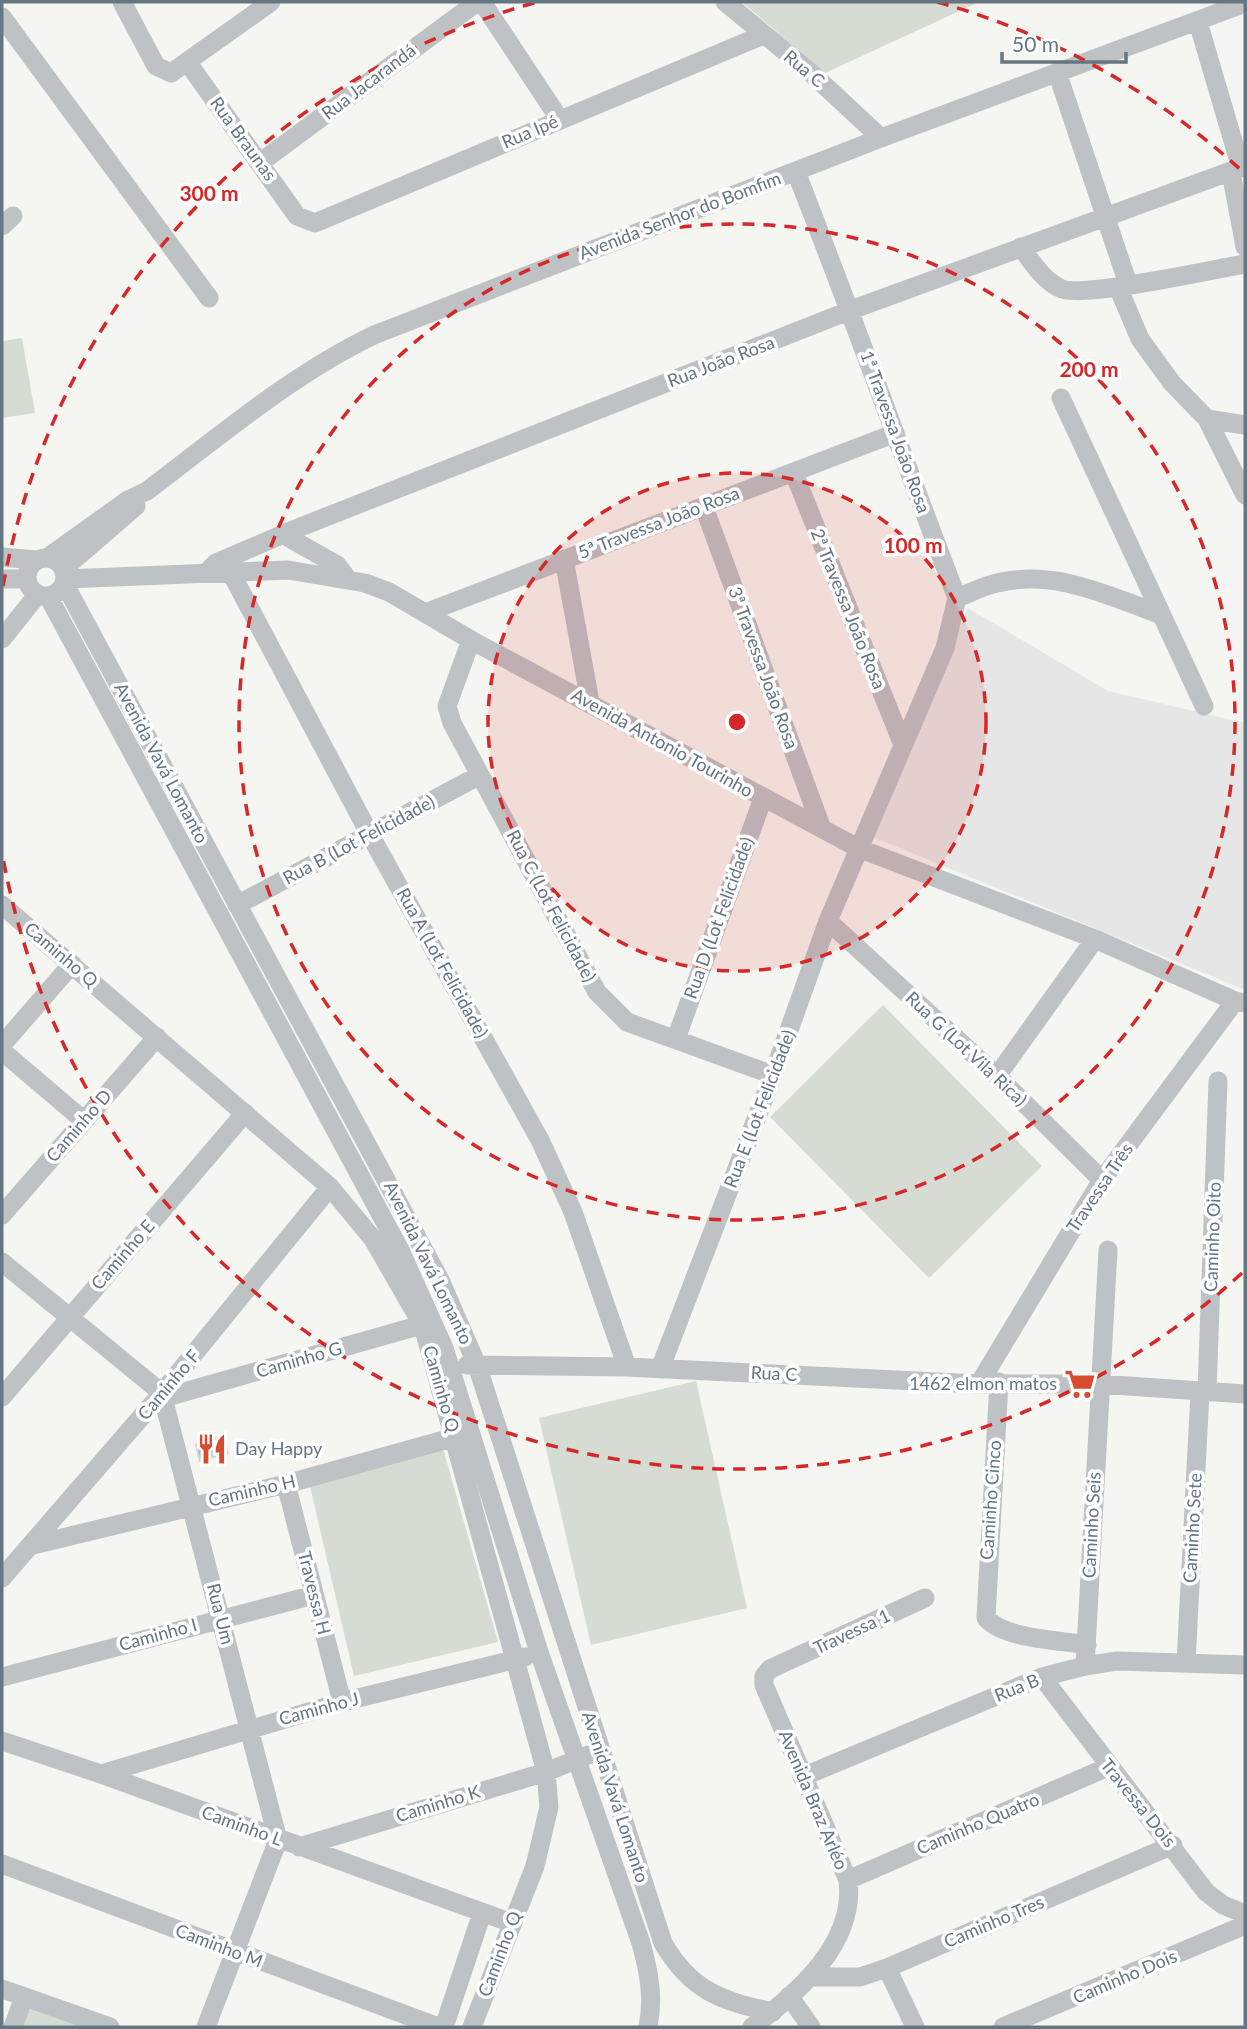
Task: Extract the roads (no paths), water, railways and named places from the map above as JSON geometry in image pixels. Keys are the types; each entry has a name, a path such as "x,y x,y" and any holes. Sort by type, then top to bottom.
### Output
{"street":[{"path":"122,2 156,66 171,74 271,2"},
{"path":"480,2 560,120"},
{"name":"Rua Jacarandá","path":"261,162 480,2"},
{"name":"Rua C","path":"725,2 810,72 881,138"},
{"name":"Avenida Senhor do Bomfim","path":"41,559 110,511 147,491 287,385 341,351 374,335 881,138 1058,75 1245,3"},
{"path":"2,17 209,298"},
{"path":"1198,22 1239,169 1245,247"},
{"name":"Rua Ipé","path":"298,216 315,223 763,35"},
{"name":"Rua Braunas","path":"188,63 298,216"},
{"path":"1058,75 1105,219 1140,339 1172,383 1207,419 1245,495"},
{"name":"Rua João Rosa","path":"206,575 216,563 284,535 851,310 1239,169"},
{"name":"1ª Travessa João Rosa","path":"796,172 851,310 893,434 957,598"},
{"path":"1020,247 1045,278 1064,291 1123,286 1245,264"},
{"path":"1061,398 1159,614 1204,705"},
{"path":"1207,419 1245,425"},
{"name":"5ª Travessa João Rosa","path":"425,613 893,434"},
{"name":"2ª Travessa João Rosa","path":"794,473 903,745"},
{"name":"Avenida Senhor do Bomfim","path":"64,577 131,511 147,491"},
{"name":"3ª Travessa João Rosa","path":"704,507 822,830"},
{"path":"284,535 324,556 337,565 348,579"},
{"path":"2,556 54,559 64,577 58,592 38,590 2,579"},
{"path":"38,590 31,565 41,559"},
{"path":"564,559 590,702"},
{"name":"Avenida Antonio Tourinho","path":"64,577 206,575 230,571 288,570 348,579 389,592 471,640 858,848 1095,939 1240,1002"},
{"name":"Rua A (Lot Felicidade)","path":"230,571 369,833 540,1140 573,1212 626,1367"},
{"name":"Avenida Vavá Lomanto","path":"64,577 237,905 434,1268 477,1365 599,1750 653,1913 673,1960 714,1997 773,2012"},
{"path":"858,848 945,648 957,598 996,583 1041,579 1069,582 1159,614"},
{"path":"2,639 38,590"},
{"name":"Avenida Vavá Lomanto","path":"38,590 400,1250 428,1324 450,1365 463,1435 578,1760 649,1972 652,2011 648,2027"},
{"name":"Rua C (Lot Felicidade)","path":"471,640 447,706 452,723 597,992 627,1022 774,1074"},
{"name":"Rua B (Lot Felicidade)","path":"237,905 480,775"},
{"name":"Rua D (Lot Felicidade)","path":"676,1039 763,798"},
{"name":"Rua E (Lot Felicidade)","path":"660,1369 774,1074 828,921 858,848"},
{"name":"Caminho Q","path":"2,905 330,1187 373,1239 428,1324 463,1435 513,1660 546,1772 549,1807 535,1866 472,2027"},
{"name":"Rua G (Lot Vila Rica)","path":"828,921 998,1076 1101,1180"},
{"path":"998,1076 1095,939"},
{"path":"2,1045 72,964"},
{"name":"Travessa Três","path":"979,1384 1101,1180 1240,1002"},
{"name":"Caminho D","path":"2,1215 157,1037"},
{"path":"2,1051 83,1120"},
{"name":"Caminho Oito","path":"1204,1392 1219,1081"},
{"name":"Caminho E","path":"2,1397 245,1113"},
{"name":"Caminho F","path":"2,1578 163,1396 330,1187"},
{"name":"Caminho Seis","path":"1085,1666 1108,1250"},
{"path":"2,1262 163,1396"},
{"name":"Caminho G","path":"163,1396 428,1324"},
{"name":"Rua C","path":"450,1365 626,1367 979,1384 1099,1384 1245,1394"},
{"name":"Caminho Cinco","path":"999,1382 986,1618 993,1626 1007,1632 1087,1644"},
{"name":"Caminho Sete","path":"1186,1663 1204,1392"},
{"name":"Rua Um","path":"163,1396 278,1840"},
{"name":"Caminho H","path":"33,1545 286,1484 463,1435"},
{"name":"Travessa H","path":"286,1484 342,1702"},
{"name":"Caminho I","path":"2,1677 314,1595"},
{"name":"Travessa 1","path":"779,1665 925,1598"},
{"name":"Caminho J","path":"101,1773 342,1702 539,1652"},
{"name":"Rua B","path":"802,1777 1042,1677 1085,1666 1117,1661 1245,1665"},
{"name":"Avenida Braz Arléo","path":"752,2027 810,1978 843,1926 848,1909 848,1880 764,1685 766,1671 779,1665"},
{"name":"Travessa Dois","path":"1042,1677 1108,1767 1173,1846 1206,1892 1223,1905 1245,1913"},
{"name":"Caminho L","path":"2,1741 101,1773 278,1840 512,1923"},
{"name":"Caminho K","path":"299,1847 546,1772 599,1750"},
{"name":"Caminho Quatro","path":"848,1880 1108,1767"},
{"path":"206,2027 278,1840"},
{"name":"Caminho Tres","path":"810,1978 860,1978 1173,1846"},
{"name":"Caminho M","path":"2,1864 438,2027"},
{"name":"Caminho Q","path":"444,2027 482,1913"},
{"name":"Caminho Dois","path":"1003,2027 1245,1925"},
{"path":"887,1968 915,2027"},
{"path":"2,1989 85,2023 110,2027"},
{"path":"789,1996 811,2027"},
{"path":"13,2027 24,1997"}],"place":[{"name":"1462 elmon matos","path":"1080,1384"},
{"name":"Day Happy","path":"212,1449"}]}
